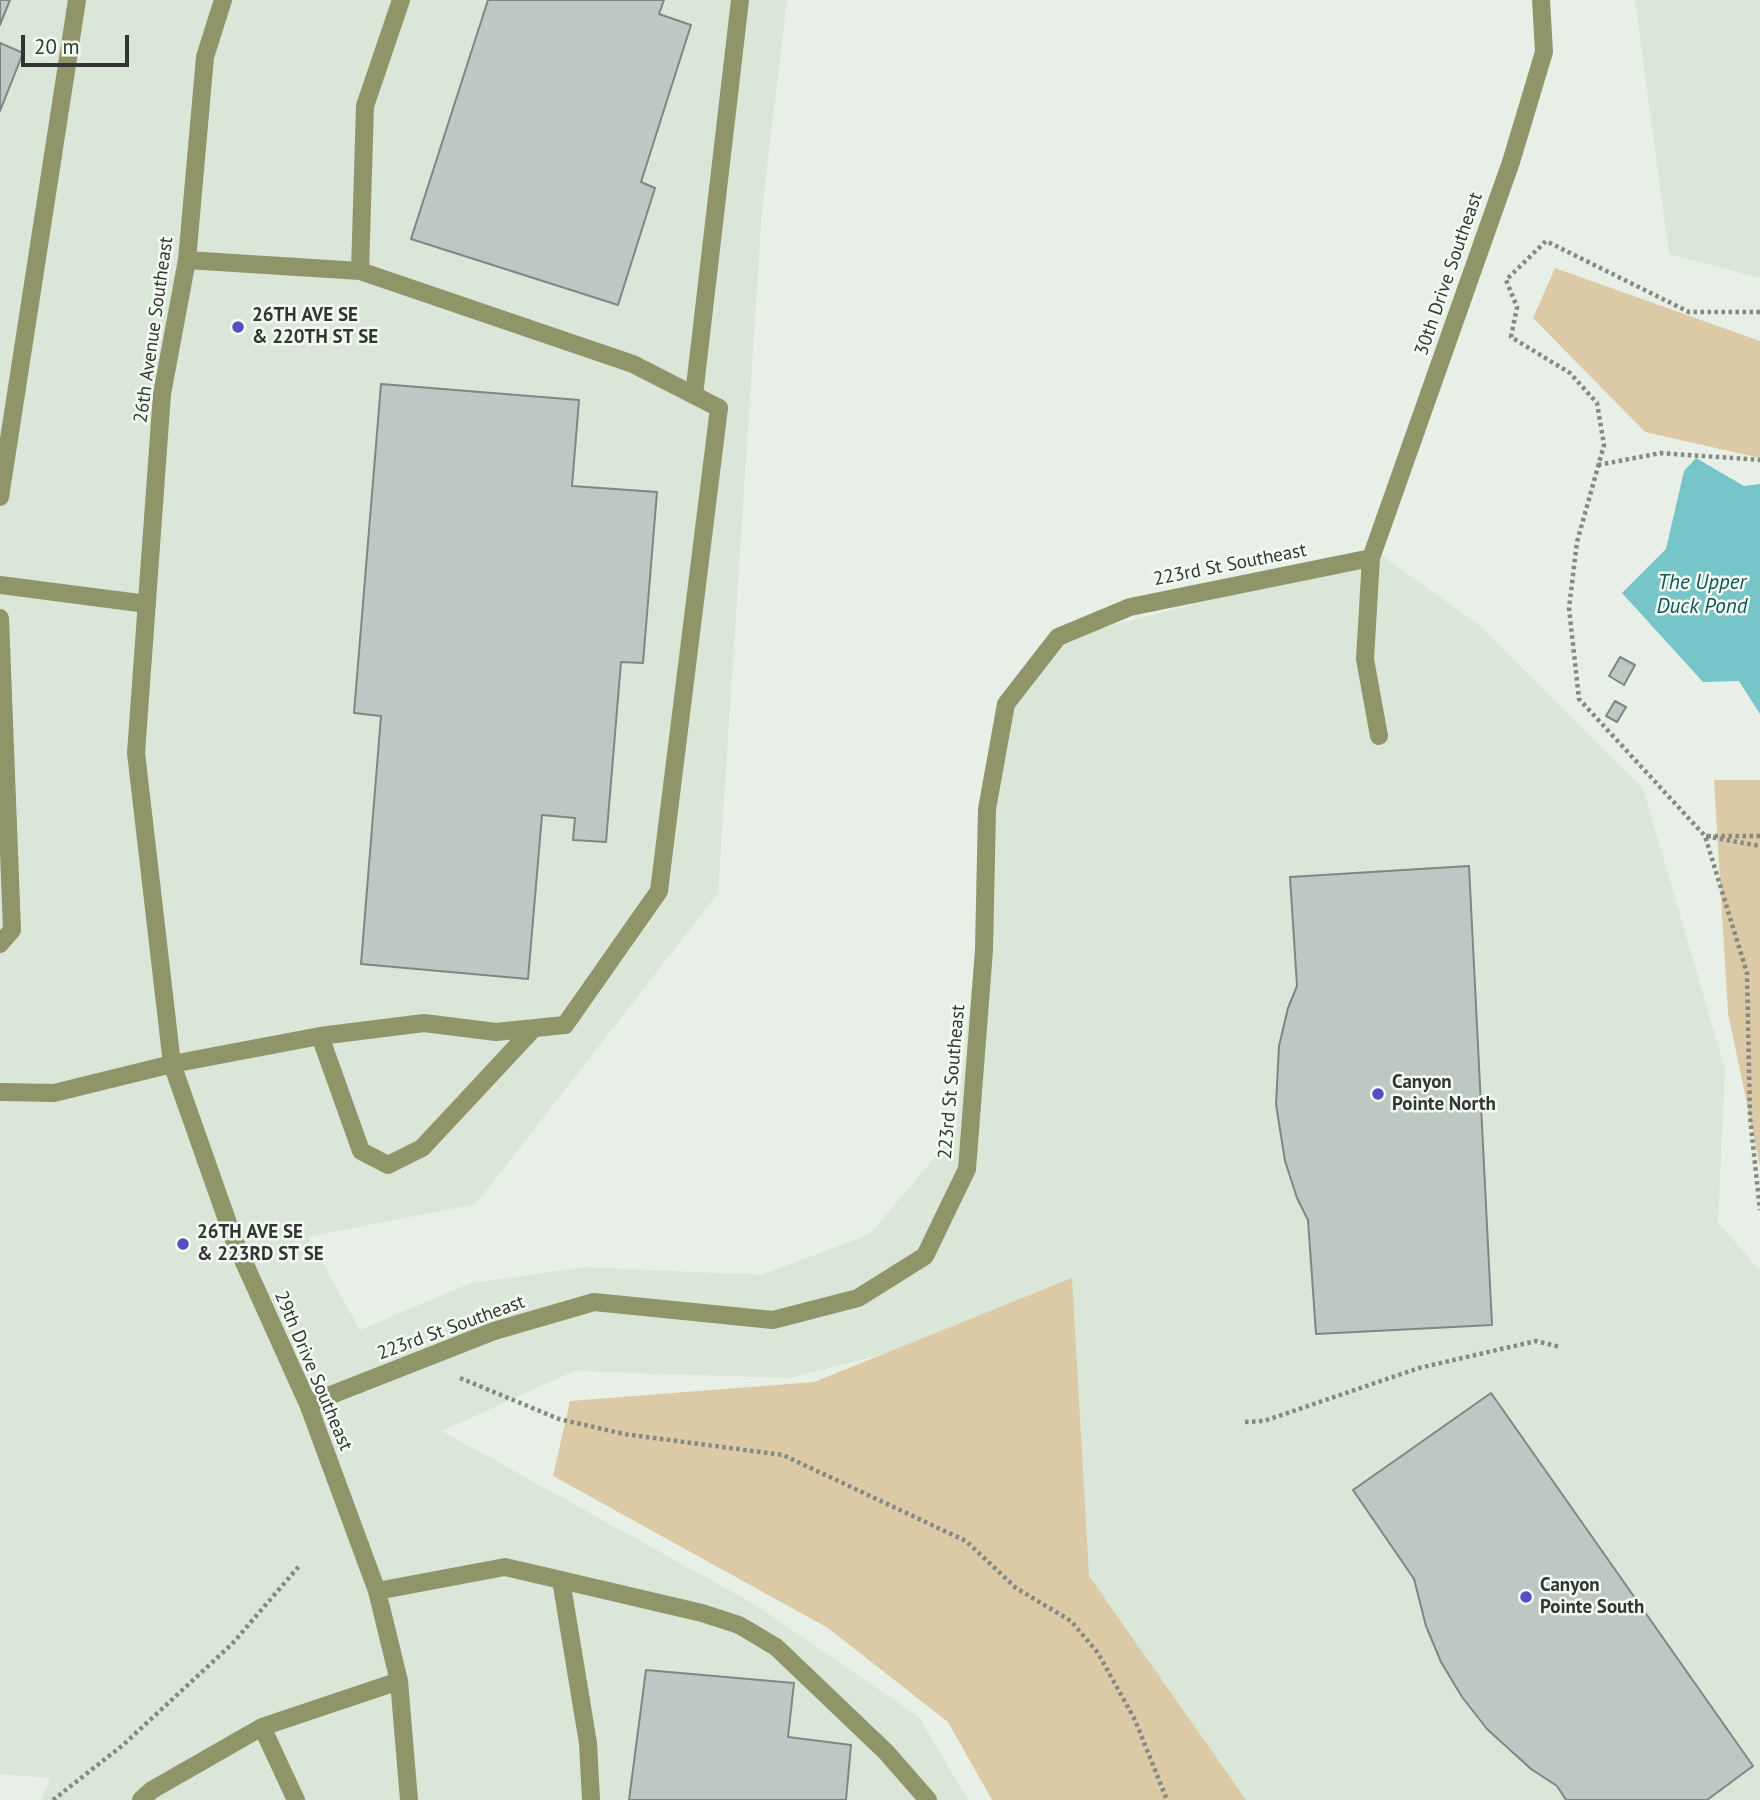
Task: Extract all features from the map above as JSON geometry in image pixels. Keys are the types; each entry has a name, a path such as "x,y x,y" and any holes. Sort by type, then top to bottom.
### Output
{"street":[{"path":"0,497 77,0"},
{"name":"26th Avenue Southeast","path":"136,753 162,394 187,260 205,57 223,0"},
{"path":"360,271 365,106 401,0"},
{"path":"694,395 740,0"},
{"name":"30th Drive Southeast","path":"1378,737 1364,659 1371,558 1511,162 1541,64 1544,52 1541,0"},
{"path":"0,1092 54,1093 172,1064 320,1036 424,1023 496,1032 565,1025 659,891 719,408 633,364 360,271 187,260"},
{"name":"223rd St Southeast","path":"308,1404 494,1331 594,1303 773,1321 858,1298 925,1256 967,1169 984,950 987,809 1006,704 1058,637 1130,607 1371,558"},
{"path":"0,584 147,604"},
{"path":"0,618 12,930 0,944"},
{"name":"29th Drive Southeast","path":"136,753 172,1064 234,1240 308,1404 377,1591 400,1681 409,1800"},
{"path":"320,1036 361,1151 388,1165 422,1149 533,1029"},
{"path":"377,1591 505,1567 739,1625 776,1647 886,1752 928,1800"},
{"path":"561,1580 588,1743 590,1800"},
{"path":"141,1800 152,1790 262,1727 400,1681"},
{"path":"262,1727 296,1800"}],"path":[{"path":"1760,312 1689,312 1546,241 1506,280 1517,307 1511,337 1570,373 1597,403 1604,445 1577,541 1569,608 1579,699 1705,836 1747,973 1750,1117 1760,1210"},
{"path":"1598,465 1661,453 1760,460"},
{"path":"1705,836 1760,836"},
{"path":"1705,836 1760,846"},
{"path":"1245,1422 1264,1421 1419,1368 1536,1341 1560,1347"},
{"path":"460,1378 559,1419 624,1434 783,1455 966,1541 1016,1588 1071,1621 1098,1653 1135,1720 1167,1800"},
{"path":"52,1800 123,1745 232,1644 300,1564"}],"shaded area":[{"path":"0,0 787,0 762,210 718,893 476,1204 308,1237 360,1330 471,1283 586,1267 761,1275 870,1234 956,1132 1002,707 1060,639 1309,574 1373,549 1479,625 1643,788 1725,1069 1718,1222 1760,1271 1760,1800 1228,1800 1065,1578 1069,1307 789,1378 574,1371 442,1431 754,1604 919,1717 968,1800 41,1800 50,1778 0,1774"},
{"path":"1635,0 1760,0 1760,278 1669,254"},
{"path":"1555,268 1760,341 1760,458 1645,432 1533,318"},
{"path":"1714,780 1760,780 1760,1166 1728,1013"},
{"path":"1072,1278 1089,1576 1246,1800 992,1800 948,1722 828,1628 553,1476 570,1401 814,1382"}],"water":[{"name":"The Upper Duck Pond","path":"1696,458 1744,486 1760,484 1760,714 1739,681 1703,682 1622,593 1666,549 1684,471"}],"building":[{"path":"0,0 10,0 0,25"},
{"path":"488,0 664,0 659,14 691,25 641,182 655,188 618,305 411,239"},
{"path":"0,43 23,53 0,111"},
{"path":"381,384 579,400 572,486 657,492 643,663 621,662 606,842 573,840 575,818 542,815 528,979 361,964 381,716 354,713"},
{"path":"1620,657 1635,665 1624,685 1609,676"},
{"path":"1615,701 1626,707 1617,722 1606,716"},
{"name":"Canyon Pointe North","path":"1469,866 1492,1325 1316,1334 1308,1220 1297,1198 1285,1161 1276,1104 1279,1046 1288,1008 1297,986 1290,877"},
{"name":"Canyon Pointe South","path":"1491,1393 1753,1766 1707,1800 1566,1800 1557,1786 1531,1769 1487,1729 1462,1697 1441,1662 1426,1626 1414,1579 1353,1490"},
{"path":"646,1670 794,1683 788,1737 851,1745 846,1800 629,1800"}],"place":[{"name":"26TH AVE SE & 220TH ST SE","path":"238,327"},
{"name":"Canyon Pointe North","path":"1378,1094"},
{"name":"26TH AVE SE & 223RD ST SE","path":"183,1244"},
{"name":"Canyon Pointe South","path":"1526,1597"}]}
